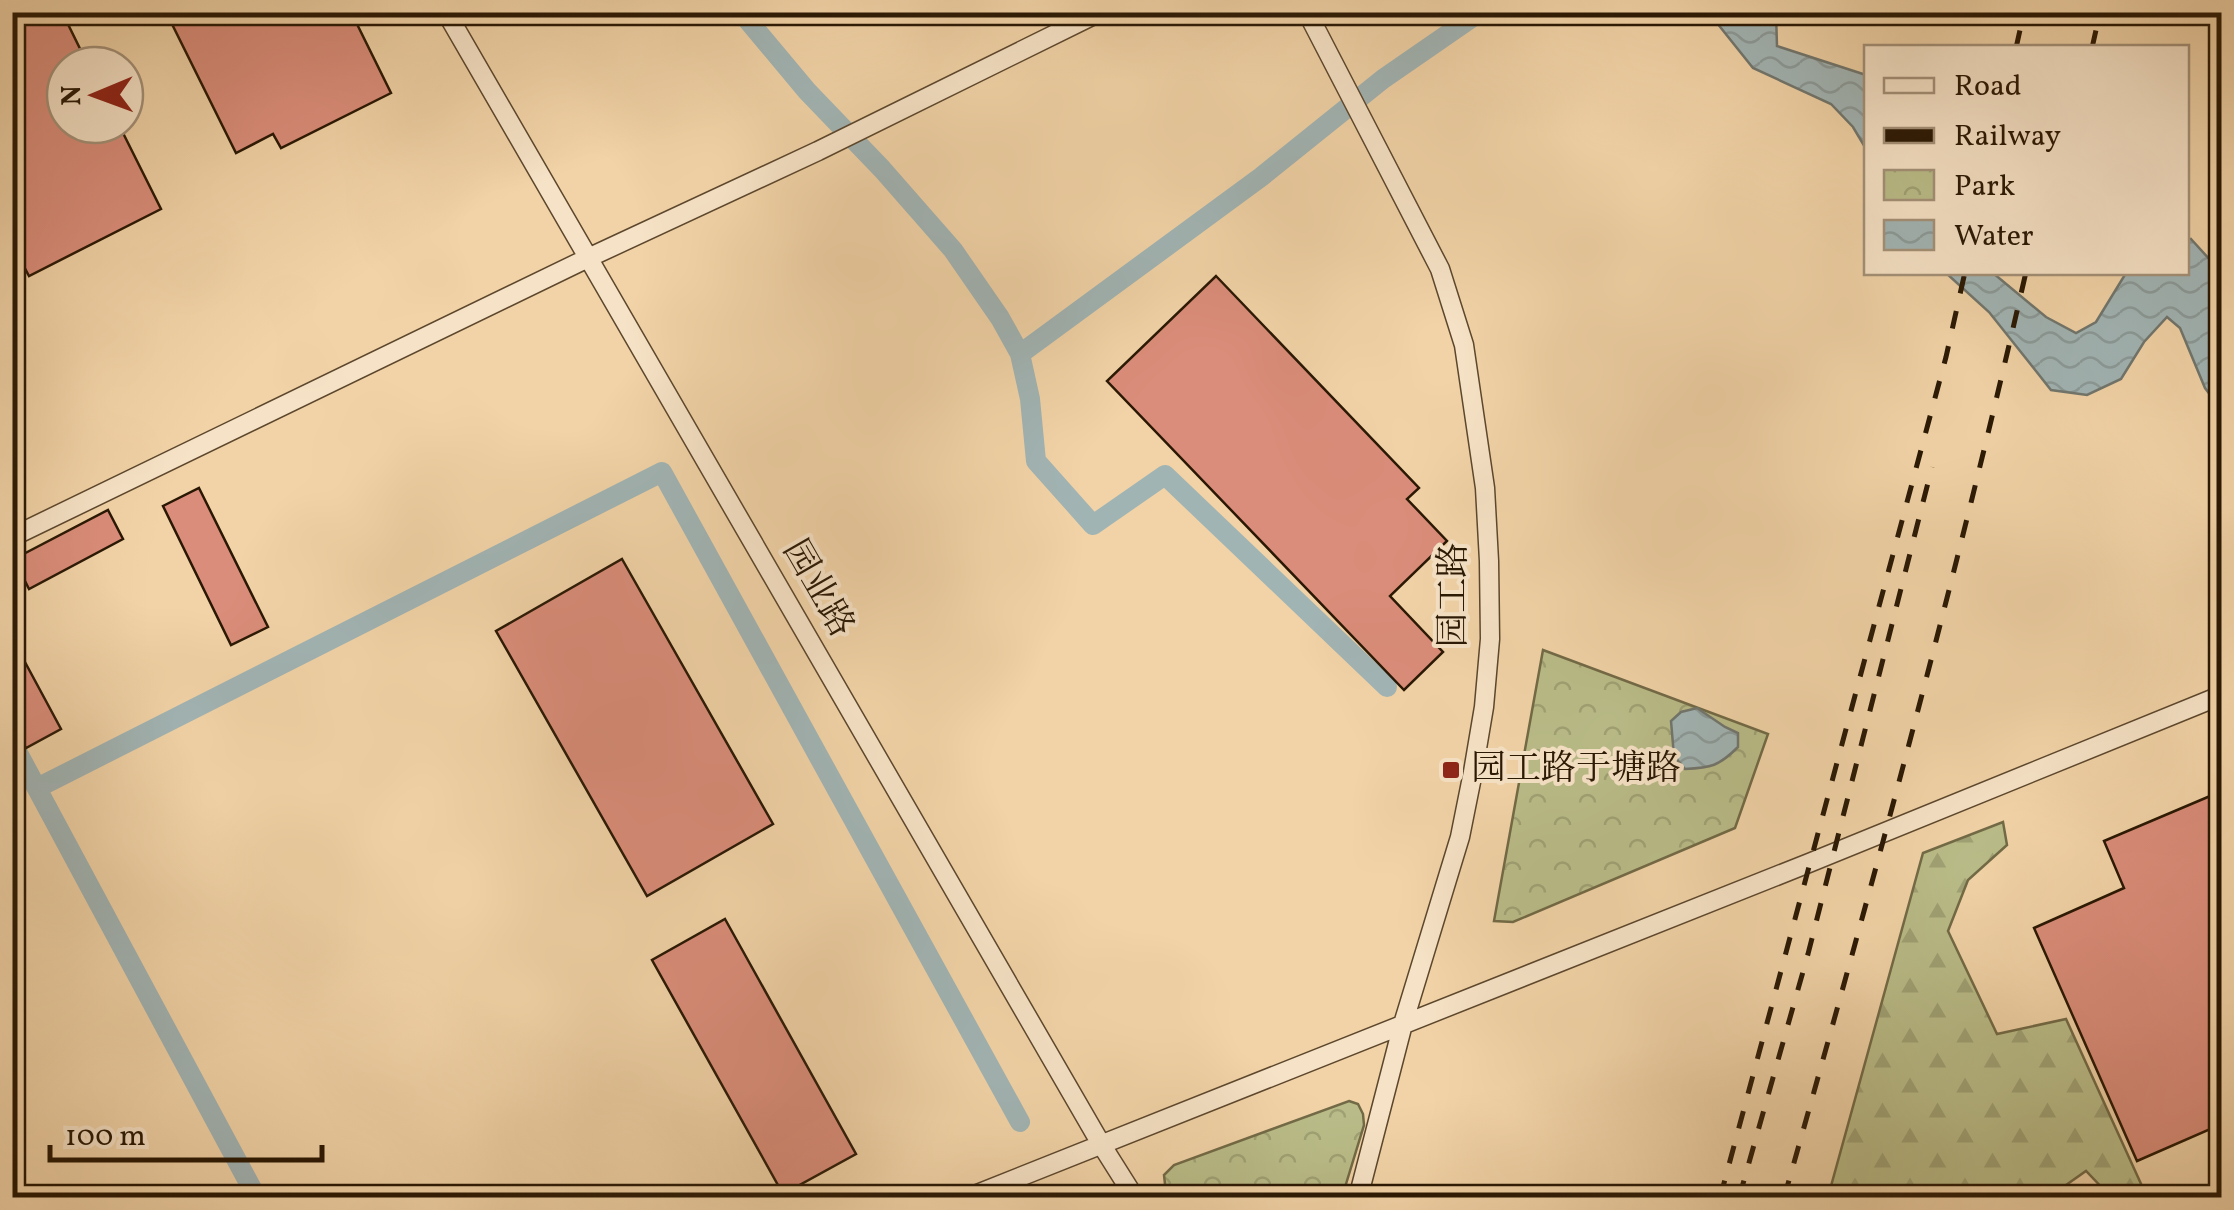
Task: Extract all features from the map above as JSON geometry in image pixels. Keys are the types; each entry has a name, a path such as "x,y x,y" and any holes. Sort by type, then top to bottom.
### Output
{"street":[{"name":"园业路","path":"446,12 1135,1198"},
{"path":"12,536 1100,12"},
{"name":"园工路","path":"1308,12 1440,268 1464,344 1485,488 1489,560 1490,639 1484,707 1460,837 1402,1024 1358,1198"},
{"path":"967,1198 2222,695"}],"green space":[{"path":"1543,650 1768,734 1735,828 1513,922 1494,921"},
{"path":"2003,822 2007,845 1968,880 1948,931 1997,1034 2066,1019 2147,1197 2111,1197 2086,1171 2049,1197 1828,1197 1923,853"},
{"path":"1349,1101 1358,1104 1364,1125 1342,1197 1172,1197 1165,1184 1164,1175 1174,1165"}],"water":[{"path":"1709,13 1776,13 1777,46 1864,74 1864,146 1831,104 1753,68"},
{"path":"2189,240 2221,272 2221,409 2205,388 2180,328 2167,317 2144,342 2121,379 2087,395 2051,390 1989,312 1948,275 1995,275 2046,317 2076,333 2096,322 2125,275 2189,275"},
{"path":"1697,708 1738,733 1738,747 1714,765 1685,769 1674,756 1671,721 1681,712"}],"building":[{"path":"12,12 62,12 78,45 45,45 45,145 129,145 161,209 29,276 12,244"},
{"path":"166,12 351,12 391,93 281,148 273,134 236,153"},
{"path":"1216,276 1419,488 1407,499 1447,541 1390,596 1443,652 1404,690 1107,381"},
{"path":"199,488 268,627 231,645 163,506"},
{"path":"108,510 123,539 29,589 14,559"},
{"path":"622,559 773,824 647,896 496,631"},
{"path":"12,638 61,729 26,748 12,723"},
{"path":"2222,791 2222,1124 2137,1161 2034,928 2124,888 2104,841"},
{"path":"725,919 856,1154 783,1194 652,960"}],"waterway":[{"path":"741,12 807,91 953,250 1000,318 1020,354 1030,399 1036,461 1093,525 1165,475 1387,687"},
{"path":"1020,354 1261,177 1383,79 1480,12"},
{"path":"37,788 662,472 1020,1122"},
{"path":"12,742 257,1198"}],"railway":[{"path":"2017,45 2024,12"},
{"path":"2093,45 2100,12"},
{"path":"1720,1198 1946,357 1964,275"},
{"path":"1784,1198 1911,736 2025,275"},
{"path":"1739,1198 1808,954 1932,467"}],"place":[{"name":"园工路于塘路","path":"1451,770"}]}
